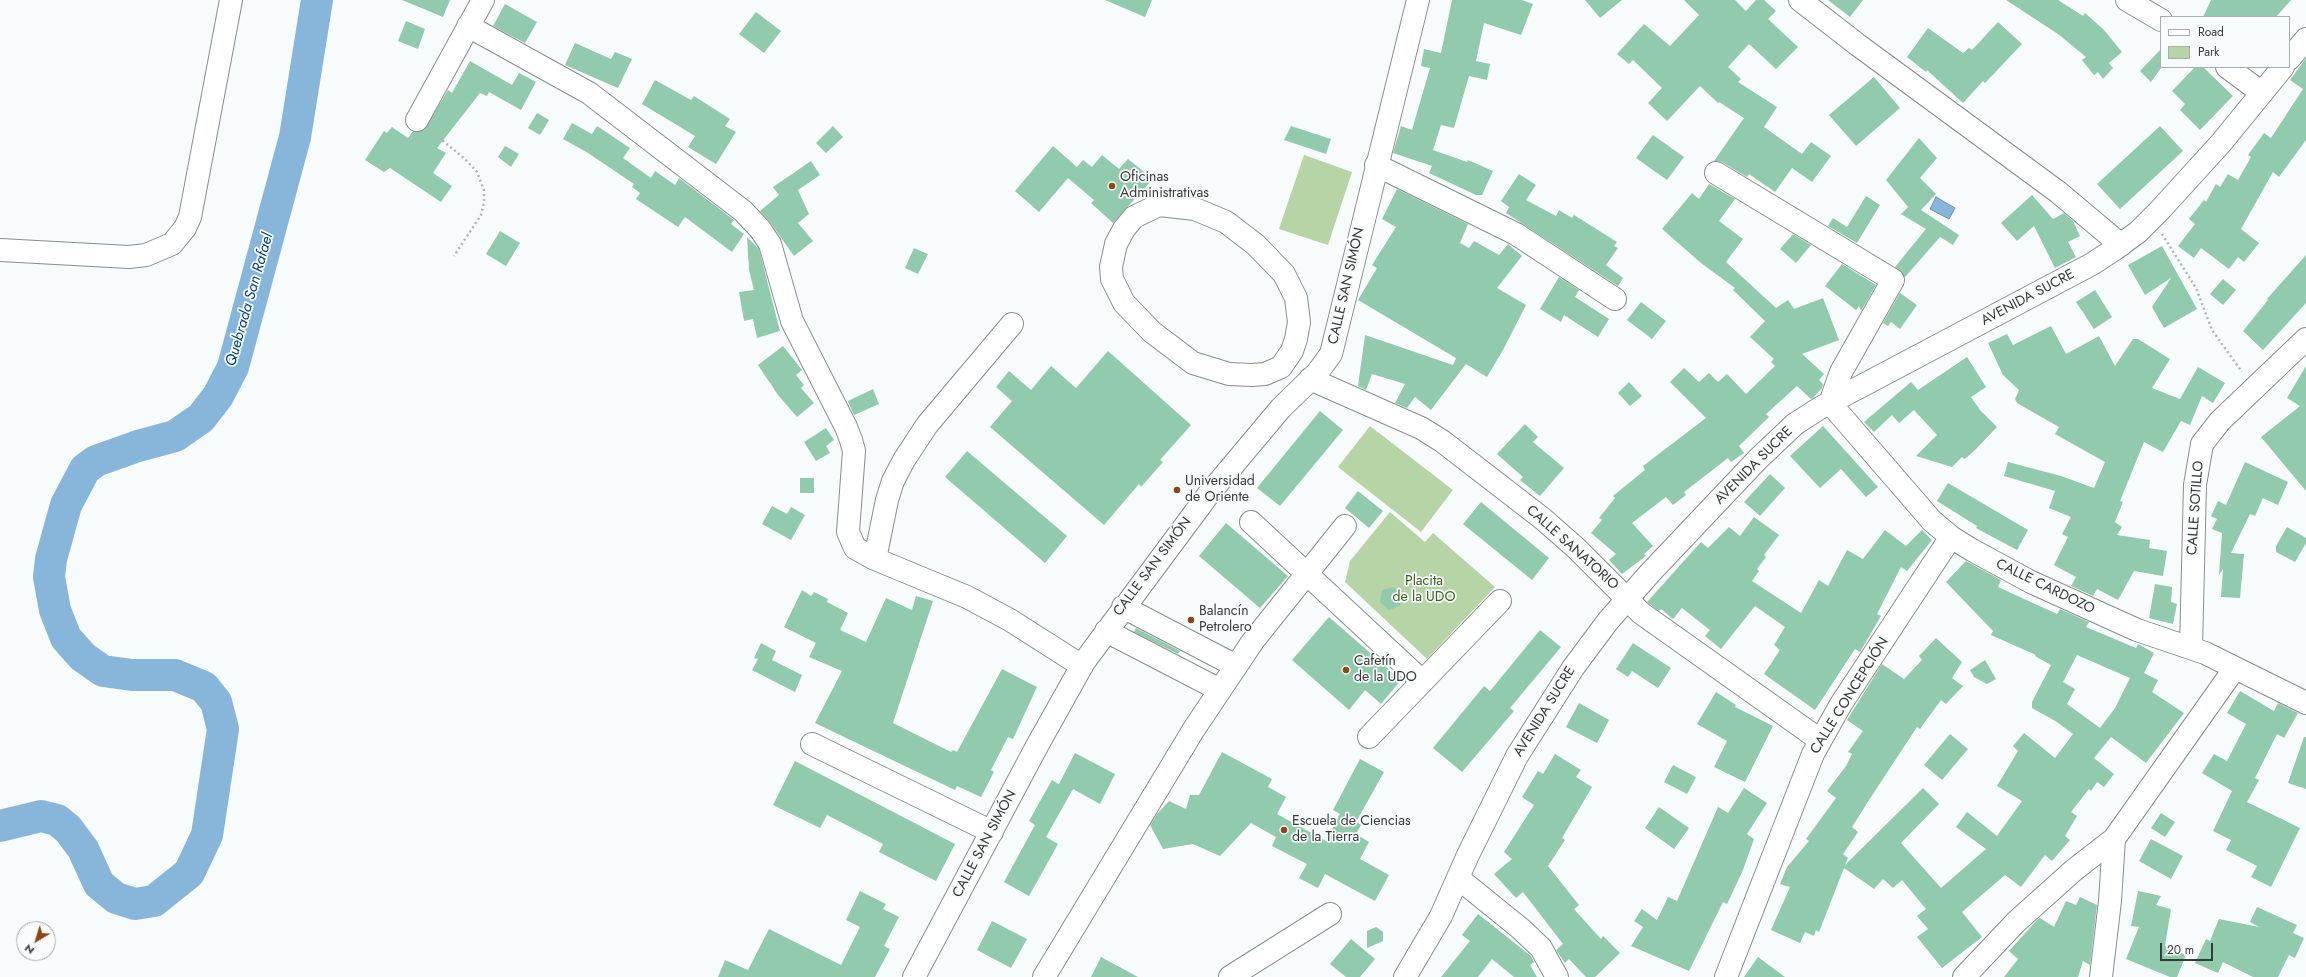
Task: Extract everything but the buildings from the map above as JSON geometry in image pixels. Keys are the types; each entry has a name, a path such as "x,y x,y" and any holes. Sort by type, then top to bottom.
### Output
{"street":[{"path":"0,250 129,257 146,255 172,244 185,228 190,217 231,0"},
{"path":"417,120 483,0"},
{"name":"CALLE SAN SIMÓN","path":"914,977 1082,666 1123,607 1208,495 1281,408 1331,354 1336,340 1376,165 1418,0"},
{"path":"1800,0 1858,45 2058,192 2121,245"},
{"path":"2127,0 2160,19"},
{"path":"468,26 589,93 743,211 760,229 770,244 792,321 846,426 851,440 854,451 848,532 855,548 875,559 967,597 1010,620 1082,666"},
{"path":"2290,58 2306,39"},
{"path":"2228,68 2262,93"},
{"name":"AVENIDA SUCRE","path":"1405,977 1430,938 1517,756 1549,704 1590,644 1628,599 1780,436 1795,424 1830,403 2092,264 2121,245 2150,220 2221,142 2282,68"},
{"path":"1376,165 1516,234 1616,299"},
{"path":"1716,173 1893,280 1841,372 1830,403"},
{"path":"1159,205 1195,209 1226,222 1256,245 1273,262 1291,286 1296,298 1299,322 1292,351 1281,367 1265,374 1230,374 1193,363 1173,350 1136,317 1116,290 1112,279 1111,267 1118,238 1134,217 1159,205"},
{"path":"875,559 887,500 893,481 904,460 928,425 1012,324"},
{"name":"CALLE SOTILLO","path":"2191,648 2195,485 2202,444 2210,431 2306,338"},
{"name":"CALLE SANATORIO","path":"1281,367 1307,381 1415,425 1442,441 1542,519 1576,548 1641,613 1820,740"},
{"name":"CALLE CARDOZO","path":"1830,403 1910,497 1932,521 1951,537 2031,582 2103,616 2191,648 2306,703"},
{"path":"1251,522 1308,573 1422,681"},
{"path":"1044,977 1194,730 1236,666 1253,641 1345,526"},
{"name":"CALLE CONCEPCIÓN","path":"1726,977 1804,774 1820,740 1841,704 1951,537"},
{"path":"1368,737 1500,601"},
{"path":"1123,607 1236,666"},
{"path":"1106,631 1220,690"},
{"path":"1964,977 2016,922 2074,870 2114,839 2235,668"},
{"path":"812,744 992,832"},
{"path":"2101,977 2110,901 2114,839"},
{"path":"1458,878 1521,929 1540,948 1557,977"},
{"path":"1230,977 1330,914"}],"path":[{"path":"417,120 465,159 477,172 484,190 484,203 480,215 454,256"},
{"path":"2150,220 2164,237 2196,288 2212,330 2238,367 2255,387"}],"green space":[{"path":"1304,155 1352,172 1328,245 1279,229"},
{"path":"1370,426 1453,490 1421,532 1338,467"},
{"name":"Placita de la UDO","path":"1390,512 1425,542 1433,533 1495,587 1427,659 1345,582 1350,561"}],"water":[{"path":"1936,197 1955,208 1949,219 1930,209"}],"waterway":[{"name":"Quebrada San Rafael","path":"0,826 41,816 57,820 68,829 83,849 99,884 116,898 135,904 154,901 189,873 207,835 223,729 216,702 204,687 175,675 132,675 103,671 83,657 66,638 55,610 49,577 51,559 66,505 85,469 96,461 138,446 175,436 201,418 218,396 233,367 295,137 317,0"}],"place":[{"name":"Oficinas Administrativas","path":"1112,186"},
{"name":"Universidad de Oriente","path":"1177,490"},
{"name":"Balancín Petrolero","path":"1191,620"},
{"name":"Cafetín de la UDO","path":"1346,670"},
{"name":"Escuela de Ciencias de la Tierra","path":"1284,830"}]}
